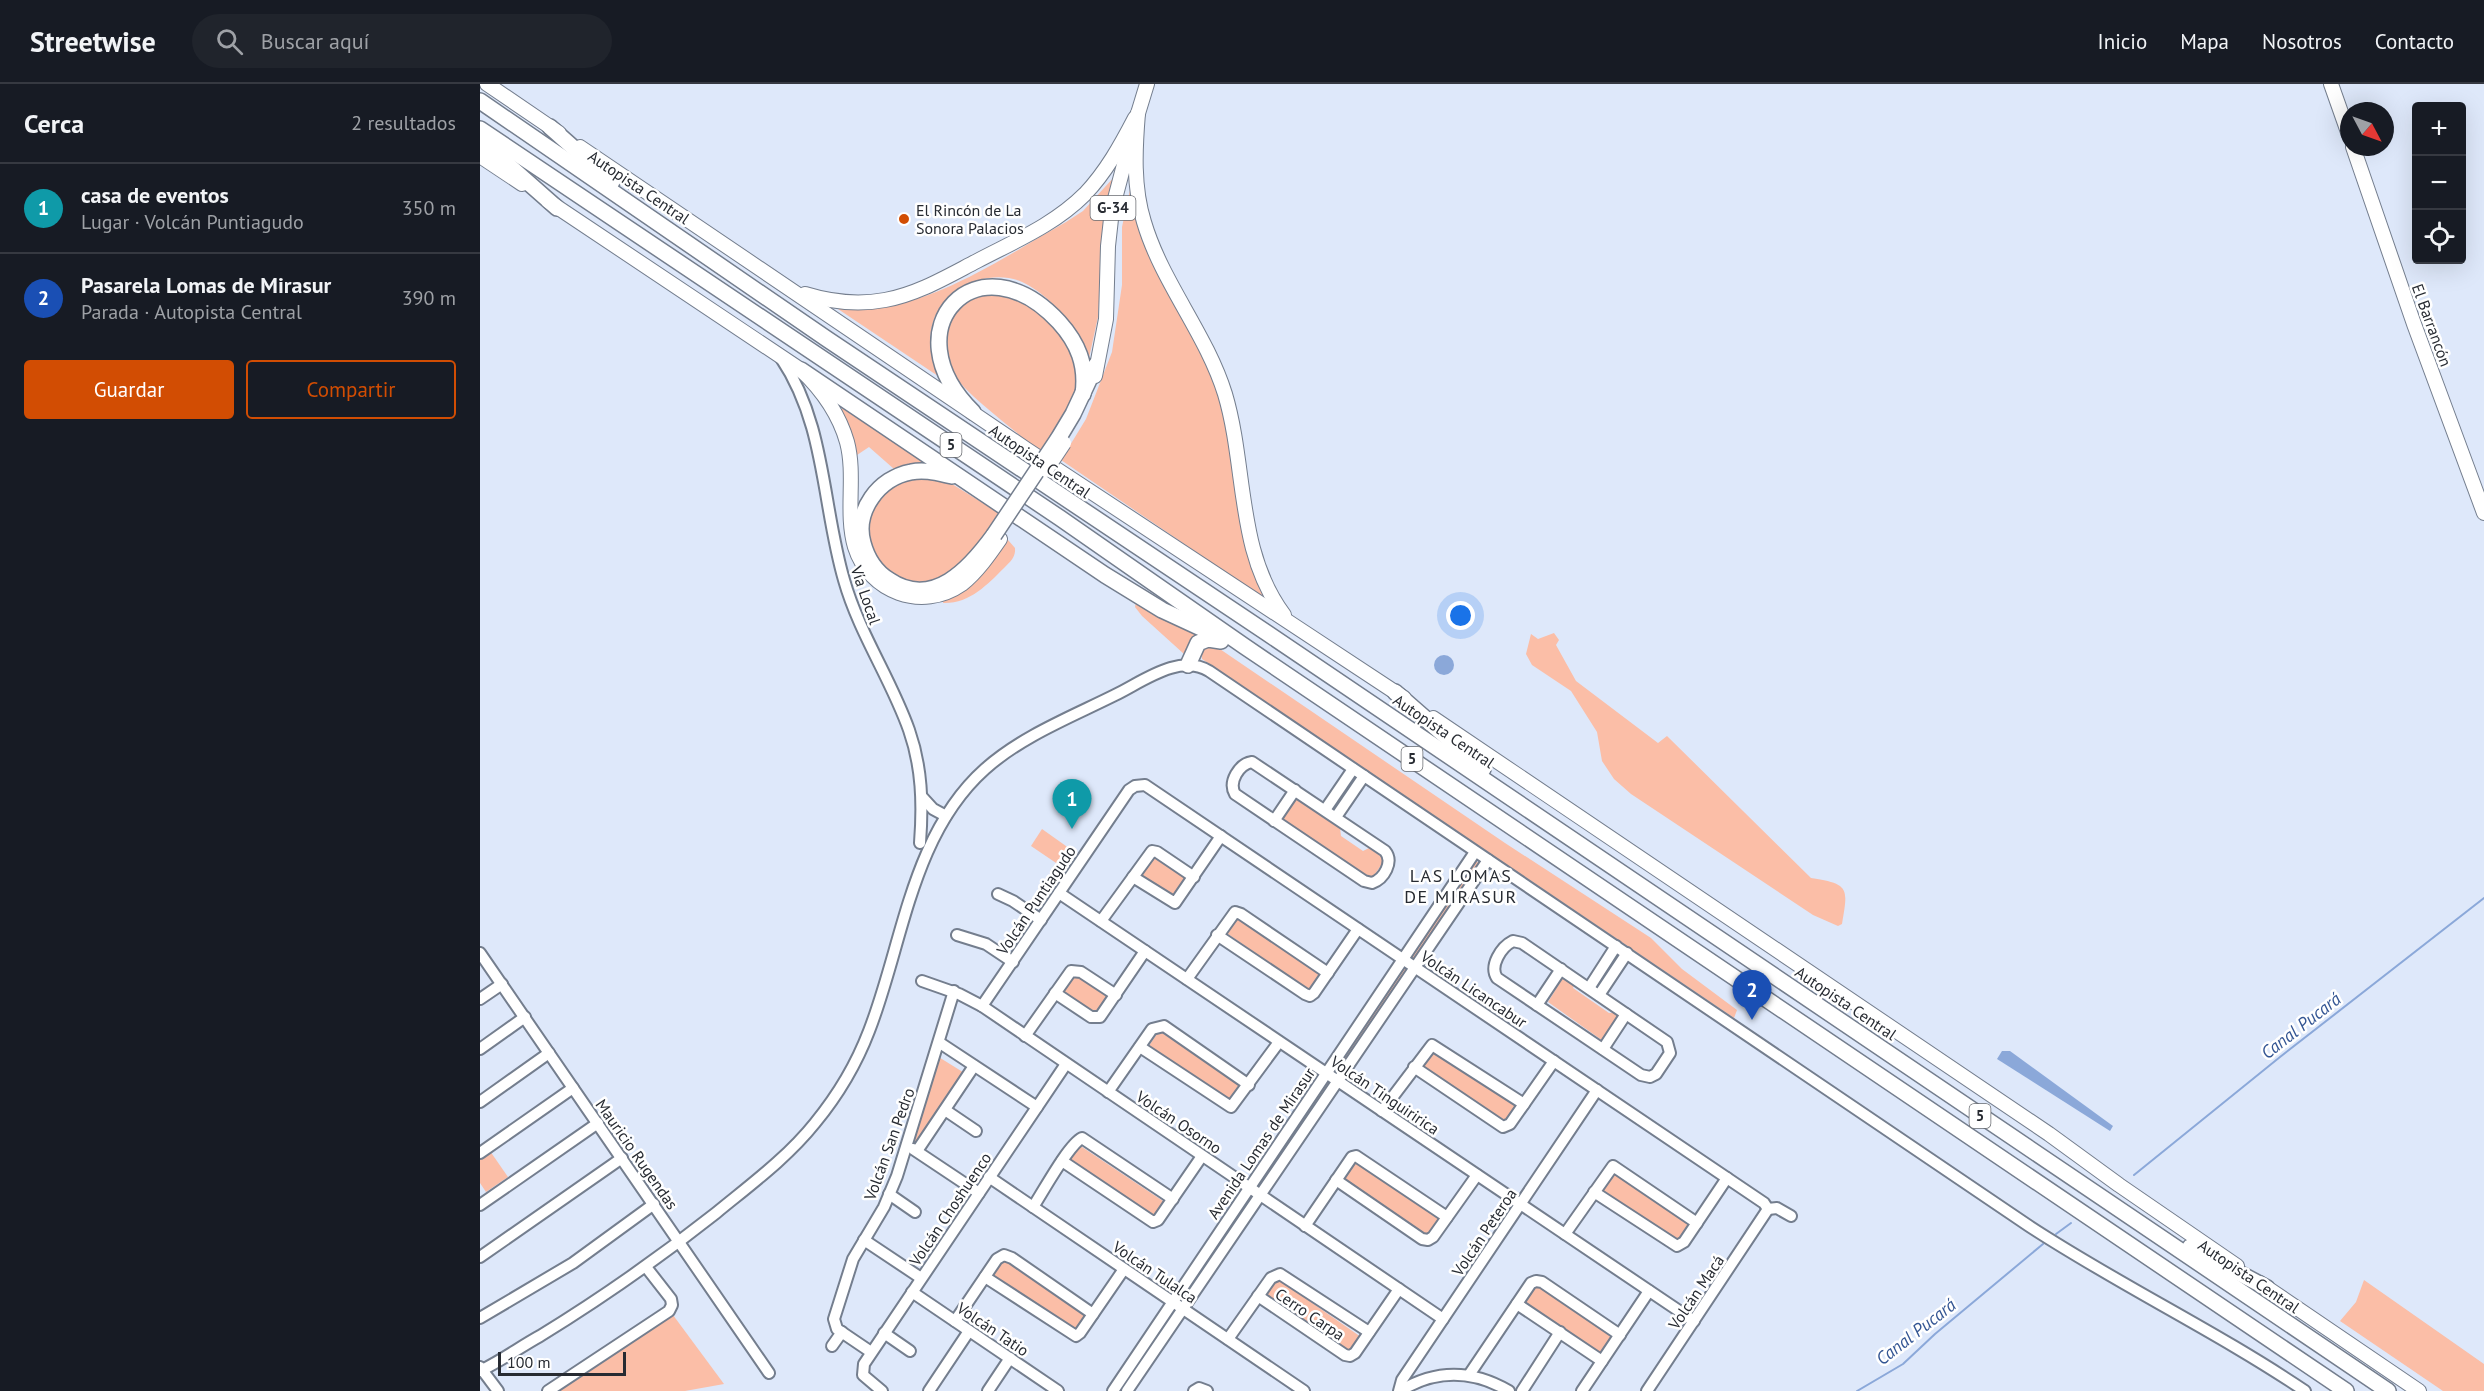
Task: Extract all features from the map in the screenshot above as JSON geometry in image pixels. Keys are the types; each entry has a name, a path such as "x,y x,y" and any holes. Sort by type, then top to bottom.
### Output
{"highway":[{"name":"Autopista Central","path":"480,101 934,411 2388,1391"},
{"path":"550,127 657,221"},
{"name":"5","path":"480,129 905,414 2346,1391"},
{"path":"480,140 557,208"},
{"path":"973,412 961,400 947,379 939,358 938,338 942,322 950,309 968,293 984,288 999,286 1019,291 1038,302 1057,320 1080,355 1084,370 1083,394"},
{"path":"965,481 932,471 919,471 896,477 883,485 870,501 863,517 861,536 868,557 882,574 894,583 908,588 932,588 963,572 997,537 1061,441 1096,365"},
{"path":"801,370 1149,603 1244,646"},
{"path":"1188,665 1196,646 1204,640 1223,641 1244,646"},
{"path":"1395,693 1550,825"},
{"path":"2134,1220 2170,1235 2267,1288"}],"main road":[{"path":"487,84 2049,1134 2267,1288 2420,1391"},
{"name":"G-34","path":"1096,365 1106,319 1108,246 1112,210 1147,84"},
{"path":"2331,84 2340,110"},
{"path":"791,289 827,300 861,303 895,298 935,282 1046,225 1065,212 1103,173 1138,113"},
{"path":"1138,113 1136,166 1143,221 1158,258 1204,343 1221,382 1232,424 1256,562 1272,598 1293,625"},
{"path":"480,156 801,370 827,399 843,431 851,466 853,537 864,566 880,584 894,592 909,596 932,596 947,592 969,578 997,537"},
{"name":"El Barrancón","path":"2356,156 2484,513"},
{"path":"1061,441 1089,397 1096,365"}],"street":[{"name":"Vía Local","path":"779,356 797,383 811,420 844,582 860,626 909,731 922,797 920,843"},
{"path":"498,1391 481,1369 586,1308 680,1242 793,1147 823,1114 841,1089 869,1032 920,872 946,816 971,783 1013,748 1161,672 1188,665 1209,671 2058,1245 2203,1326 2305,1391"},
{"path":"1249,762 1295,790 1387,854 1389,864 1377,882 1364,881 1275,821 1233,792 1232,782 1242,766 1249,762"},
{"path":"1325,810 1353,769"},
{"path":"1336,817 1364,776"},
{"name":"Volcán Licancabur","path":"1138,785 1149,787 1764,1203 1768,1209 1777,1208 1791,1216"},
{"name":"Volcán Puntiagudo","path":"982,1006 1129,790 1138,785"},
{"path":"1275,821 1295,790"},
{"path":"922,797 946,816"},
{"path":"1133,877 1175,903 1221,837"},
{"path":"1101,921 1152,851 1194,877"},
{"name":"Avenida Lomas de Mirasur","path":"1113,1391 1475,852"},
{"name":"Avenida Lomas de Mirasur","path":"1127,1391 1488,860"},
{"name":"Volcán Tinguiririca","path":"1059,893 1694,1321"},
{"path":"998,894 1041,920"},
{"path":"1186,979 1232,914 1238,912 1328,973"},
{"path":"1217,935 1306,995 1314,993 1358,929"},
{"path":"957,935 986,944 1013,962"},
{"path":"1516,941 1589,988 1667,1042 1670,1047 1669,1055 1656,1074 1647,1077 1497,978 1493,972 1495,962 1508,944 1516,941"},
{"path":"1589,988 1616,946"},
{"path":"1055,993 1094,1018 1102,1015 1145,951"},
{"name":"Mauricio Rugendas","path":"480,953 769,1373"},
{"path":"1599,995 1627,953"},
{"path":"1537,1005 1561,969"},
{"path":"1025,1036 1067,974 1076,970 1116,995"},
{"name":"Volcán Osorno","path":"922,981 954,992 982,1006 1443,1319"},
{"path":"480,999 501,984"},
{"name":"Volcán San Pedro","path":"842,1332 836,1327 834,1319 853,1259 890,1194 912,1149 954,992"},
{"path":"1603,1049 1626,1014"},
{"path":"480,1049 525,1017"},
{"path":"1108,1092 1152,1029 1164,1026 1249,1085"},
{"path":"1140,1047 1229,1107 1233,1106 1279,1042"},
{"path":"940,1043 1037,1107"},
{"path":"1382,1111 1428,1047 1434,1045 1524,1104"},
{"path":"480,1102 549,1053"},
{"path":"1414,1067 1501,1127 1510,1125 1554,1061"},
{"name":"Volcán Choshuenco","path":"882,1391 865,1377 862,1372 864,1364 1066,1064"},
{"path":"974,1066 945,1110 912,1149 979,1193"},
{"path":"480,1153 573,1088"},
{"name":"Volcán Peteroa","path":"1400,1391 1400,1383 1597,1090"},
{"path":"945,1110 976,1131"},
{"path":"480,1205 598,1123"},
{"path":"1033,1207 1062,1161 1082,1138 1173,1198"},
{"path":"1062,1161 1154,1222 1158,1220 1202,1156"},
{"path":"1305,1226 1352,1157 1356,1156 1447,1217"},
{"path":"480,1257 622,1158"},
{"path":"1565,1234 1609,1169 1615,1166 1697,1223"},
{"path":"1336,1180 1422,1239 1428,1240 1434,1237 1477,1175"},
{"name":"Volcán Tulalca","path":"989,1178 1304,1391"},
{"path":"1593,1192 1675,1245 1682,1244 1727,1178"},
{"path":"890,1194 915,1212"},
{"path":"480,1318 573,1263 654,1204"},
{"name":"Volcán Macá","path":"1647,1391 1768,1209"},
{"path":"864,1240 921,1278"},
{"path":"955,1321 997,1258 1004,1255 1012,1258 1093,1314"},
{"path":"548,1391 669,1311 672,1305 671,1299 646,1267"},
{"path":"985,1277 1076,1336 1125,1269"},
{"name":"Cerro Carpa","path":"1228,1339 1274,1275 1283,1275 1369,1332"},
{"path":"1469,1375 1531,1283 1539,1281 1620,1335"},
{"name":"Cerro Carpa","path":"1258,1296 1347,1356 1355,1353 1399,1289"},
{"path":"1582,1391 1649,1291"},
{"name":"Volcán Tatio","path":"912,1292 1051,1389"},
{"path":"1517,1304 1602,1361"},
{"path":"928,1391 969,1331"},
{"path":"832,1346 842,1332 871,1352"},
{"path":"1522,1391 1560,1332"},
{"path":"884,1333 910,1351"},
{"path":"988,1391 1010,1359"},
{"path":"1400,1391 1432,1377 1452,1374 1469,1375 1487,1380 1509,1391"},
{"path":"1194,1391 1202,1388 1207,1391"}],"shaded area":[{"path":"1115,176 1103,241 1098,317 1089,358 1071,326 1056,307 1028,285 1015,279 986,278 972,282 948,298 939,309 930,336 932,356 938,376 832,305 874,308 924,297 949,287 998,262 1083,211"},
{"path":"1133,176 1136,201 1217,378 1268,601 1061,460 1086,419 1112,352 1122,285 1122,227"},
{"path":"987,293 1018,298 1039,312 1060,334 1074,361 1078,375 1078,390 1074,405 1041,451 967,390 949,367 944,353 944,339 956,313 965,304"},
{"path":"842,408 924,462 894,469 869,447 857,455 853,437 841,411"},
{"path":"911,478 935,478 952,484 999,513 965,561 948,576 935,582 909,582 894,576 874,554 870,540 869,525 872,510 881,496 890,486"},
{"path":"1003,539 1008,540 1015,548 1014,557 1008,564 984,587 969,597 943,603 944,597"},
{"path":"1136,602 1204,636 1193,642 1184,654 1142,616 1135,607"},
{"path":"1554,633 1559,640 1556,645 1576,681 1658,743 1667,736 1811,878 1840,886 1845,895 1842,924 1838,926 1813,915 1631,794 1614,779 1602,761 1597,732 1571,691 1532,665 1526,654 1531,634 1538,639"},
{"path":"1207,645 1214,645 1505,843 1651,938 1682,969 1737,1010 1734,1018 1202,659 1202,651"},
{"path":"1293,798 1297,798 1340,828 1341,836 1363,851 1369,848 1382,857 1384,861 1373,877 1369,878 1283,821 1281,816"},
{"path":"1042,829 1073,851 1062,867 1031,846"},
{"path":"1154,858 1186,879 1173,899 1141,877"},
{"path":"1474,860 1481,864 1122,1391 1118,1391"},
{"path":"1236,915 1323,974 1310,991 1225,932"},
{"path":"1075,973 1111,996 1099,1015 1063,992"},
{"path":"1564,976 1575,983 1573,988 1609,1013 1619,1012 1621,1015 1603,1041 1548,1002"},
{"path":"1159,1031 1243,1086 1231,1103 1148,1047"},
{"path":"1434,1049 1516,1105 1504,1123 1422,1068"},
{"path":"937,1056 966,1074 917,1144 913,1141"},
{"path":"1079,1145 1166,1203 1156,1218 1069,1160"},
{"path":"490,1151 508,1177 486,1192 480,1183 480,1158"},
{"path":"1355,1161 1441,1220 1429,1238 1342,1179"},
{"path":"1613,1168 1690,1224 1678,1241 1599,1189"},
{"path":"1003,1257 1089,1315 1077,1333 990,1275"},
{"path":"1275,1277 1361,1337 1349,1352 1263,1294"},
{"path":"2364,1280 2484,1364 2484,1391 2443,1391 2340,1321 2356,1302"},
{"path":"1536,1285 1615,1338 1601,1355 1525,1303"},
{"path":"673,1315 724,1384 685,1391 551,1391"}],"water":[{"path":"1444,655 1451,658 1454,665 1451,672 1444,675 1437,672 1434,665 1437,658"},
{"path":"2002,1051 2010,1051 2113,1126 2110,1131 1997,1059"}],"waterway":[{"name":"Canal Pucará","path":"2134,1175 2280,1057 2484,898"},
{"name":"Canal Pucará","path":"2056,1234 2071,1223"},
{"name":"Canal Pucará","path":"1857,1391 1903,1364 1935,1334 2043,1244"}],"place":[{"name":"El Rincón de La Sonora Palacios","path":"904,219"},
{"name":"casa de eventos","path":"1072,829"},
{"name":"Pasarela Lomas de Mirasur","path":"1752,1020"}],"district":[{"name":"LAS LOMAS DE MIRASUR","path":"1461,886"}]}
